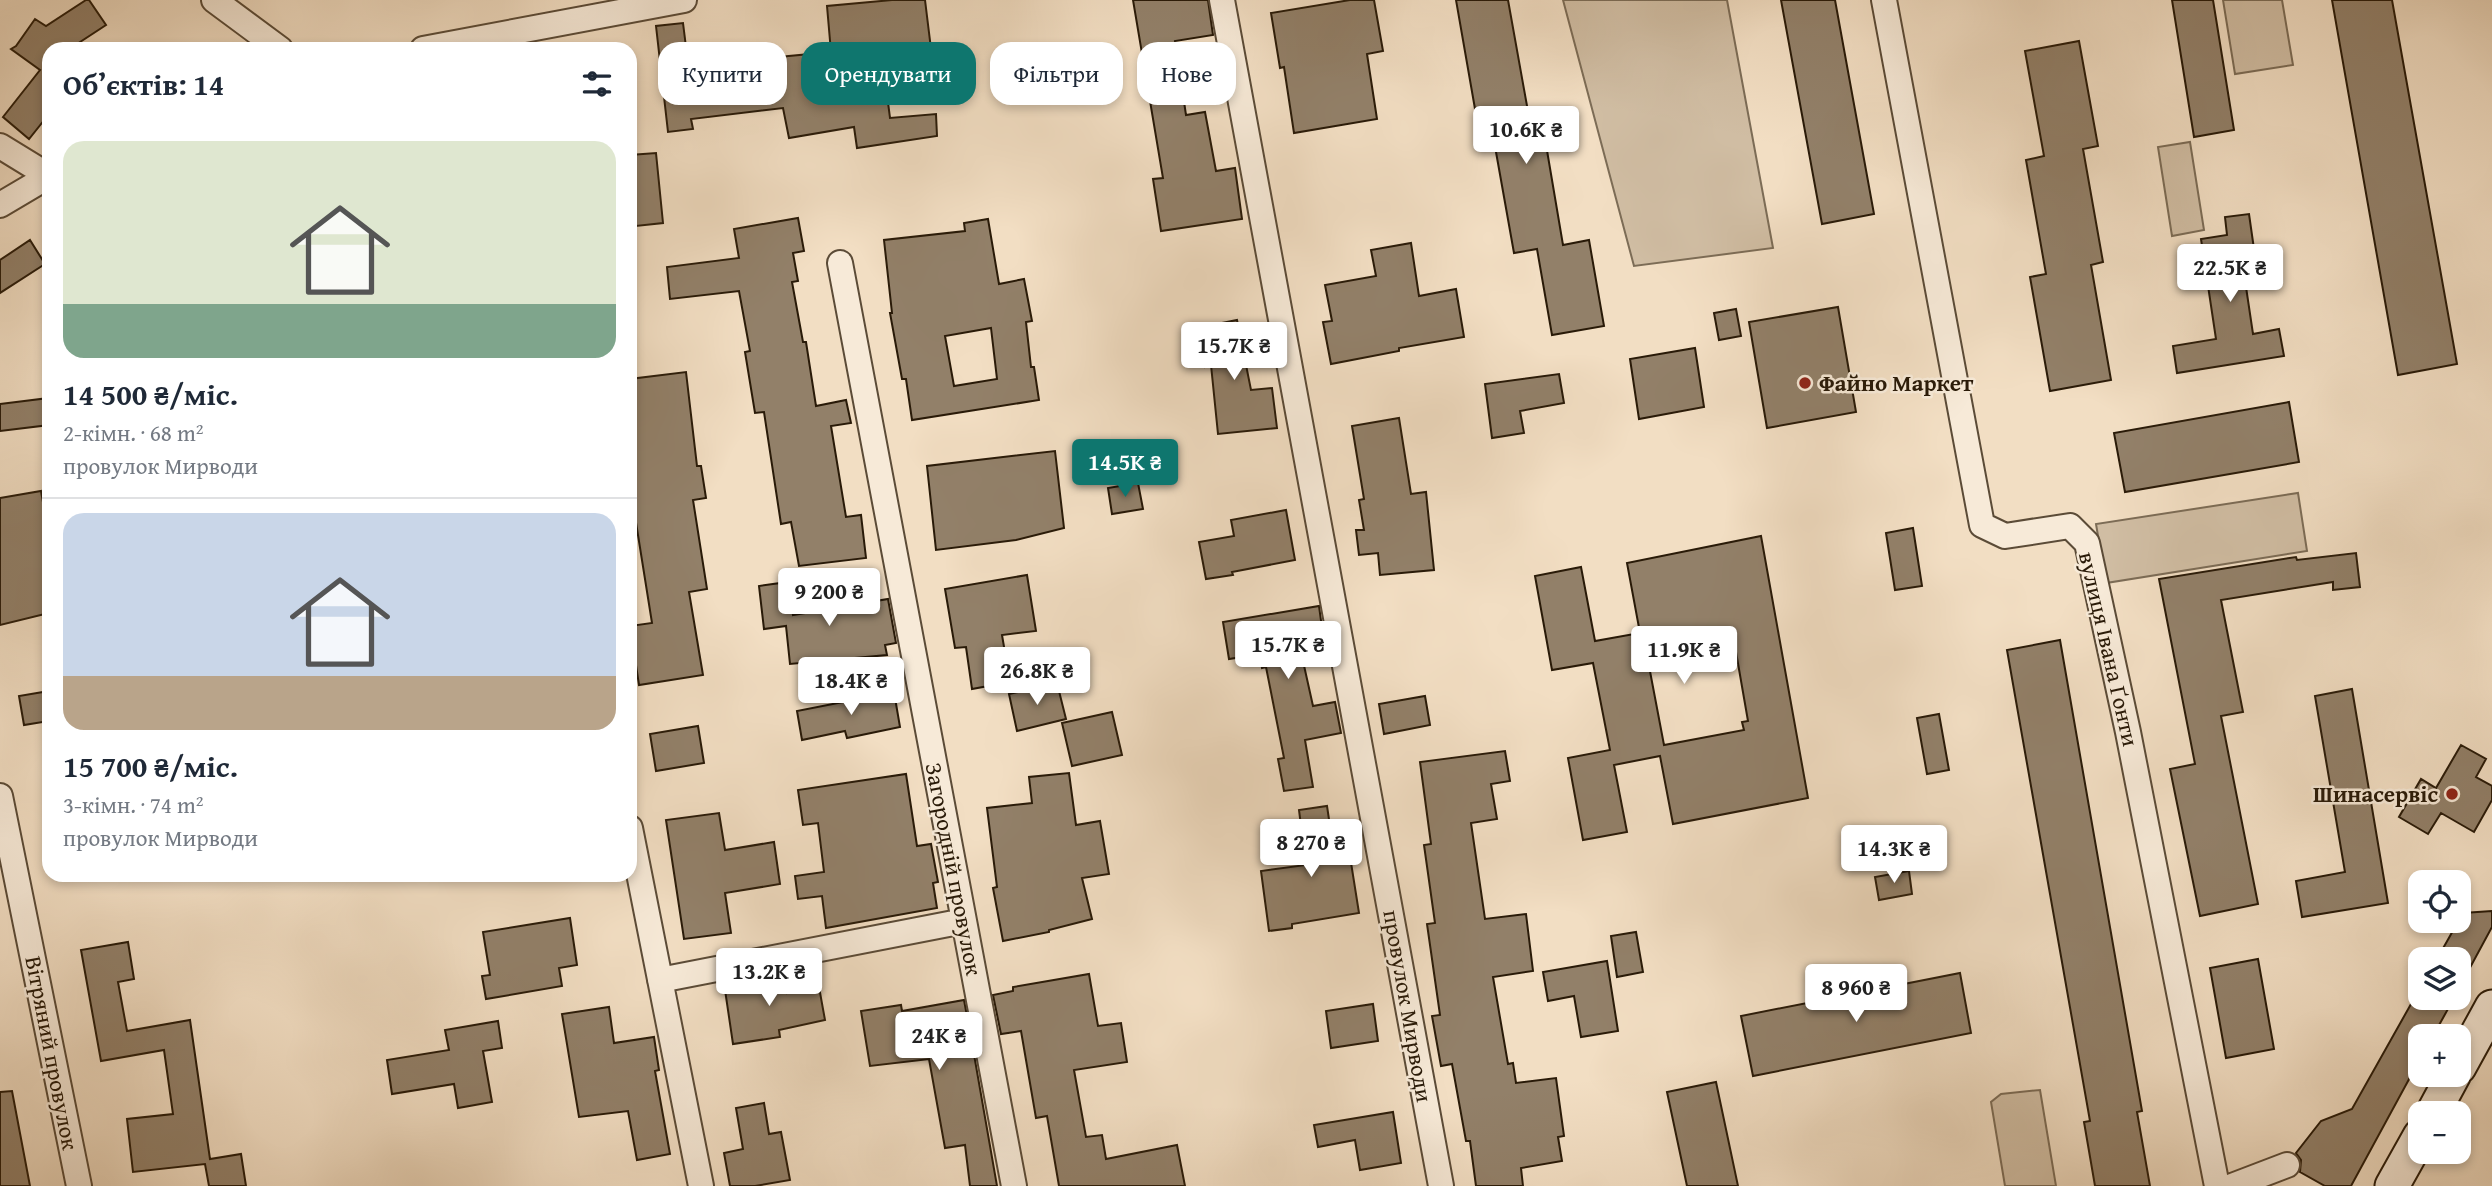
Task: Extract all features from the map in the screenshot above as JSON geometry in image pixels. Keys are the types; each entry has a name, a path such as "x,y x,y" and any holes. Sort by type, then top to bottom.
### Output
{"main road":[{"path":"2471,1045 2492,1007"},
{"path":"2392,1186 2408,1157"}],"street":[{"path":"214,0 271,42"},
{"path":"487,42 684,0"},
{"name":"провулок Мирводи","path":"1222,0 1441,1186"},
{"name":"вулиця Івана Ґонти","path":"1884,0 1982,525 2005,536 2070,526 2087,543 2128,732 2217,1186"},
{"path":"0,146 42,172"},
{"path":"0,205 42,180"},
{"name":"Загородній провулок","path":"840,263 1014,1186"},
{"name":"Вітряний провулок","path":"0,796 79,1186"},
{"path":"637,863 701,1186"},
{"path":"660,980 964,921"},
{"path":"2232,1186 2287,1165"}],"shaded area":[{"path":"1563,0 1727,0 1773,248 1634,266"},
{"path":"2223,0 2282,0 2293,65 2235,74"},
{"path":"2190,142 2204,230 2172,236 2158,147"},
{"path":"2298,493 2307,551 2106,583 2096,524"},
{"path":"2040,1090 2056,1186 2005,1186 1991,1102 2001,1094"}],"building":[{"path":"86,0 89,0 106,25 80,42 42,42 42,123 29,139 3,117 40,70 11,49 35,19 46,26"},
{"path":"925,0 930,42 830,42 827,6"},
{"path":"1133,0 1208,0 1213,35 1175,42 1140,42"},
{"path":"1350,0 1374,0 1383,51 1367,54 1377,119 1294,133 1284,67 1280,68 1271,13"},
{"path":"1456,0 1508,0 1529,117 1541,115 1563,245 1589,240 1604,326 1552,335 1537,249 1514,253 1491,124 1478,126"},
{"path":"1781,0 1835,0 1874,214 1822,224"},
{"path":"2172,0 2213,0 2234,130 2194,137"},
{"path":"2332,0 2392,0 2457,364 2398,375"},
{"path":"683,23 685,42 658,44 656,26"},
{"path":"2079,41 2098,146 2083,149 2103,262 2091,265 2111,380 2050,391 2030,277 2046,274 2026,160 2044,156 2025,51"},
{"path":"801,55 801,105 888,105 890,118 936,114 937,136 857,148 854,127 789,138 783,108 691,119 693,129 668,132 665,105 787,105 787,56"},
{"path":"1151,105 1185,105 1186,115 1205,112 1216,171 1235,168 1242,219 1161,231 1153,179 1163,178"},
{"path":"656,153 663,223 637,226 637,154"},
{"path":"2249,214 2259,284 2246,287 2253,334 2279,329 2284,356 2177,373 2173,346 2216,339 2201,239 2227,235 2225,217"},
{"path":"798,218 804,251 793,253 798,281 792,282 803,342 806,342 816,406 846,400 851,423 831,426 846,517 861,515 866,558 799,566 791,522 781,524 764,412 755,413 745,352 750,351 739,291 670,299 667,267 739,258 734,229"},
{"path":"988,219 999,284 1024,279 1032,321 1026,322 1031,367 1034,367 1039,400 912,420 906,379 902,379 890,313 884,240 965,231 964,223","holes":["991,328 997,379 954,386 945,336"]},
{"path":"30,240 42,259 42,266 0,293 0,260"},
{"path":"1411,243 1419,296 1456,289 1464,337 1399,348 1399,351 1331,364 1323,322 1332,321 1325,285 1376,276 1371,250"},
{"name":"Файно Маркет","path":"1838,307 1856,412 1767,428 1749,322"},
{"path":"1736,309 1741,336 1719,340 1714,313"},
{"path":"1237,320 1251,390 1272,388 1277,428 1218,434 1211,365 1205,367 1197,328"},
{"path":"1695,348 1704,407 1639,419 1630,359"},
{"path":"686,372 697,466 701,466 706,498 693,500 707,589 689,592 703,675 639,685 637,625 652,623 637,529 637,378"},
{"path":"1559,374 1564,403 1520,411 1524,433 1492,438 1485,384"},
{"path":"42,399 42,426 0,431 0,404"},
{"path":"2289,402 2299,462 2125,492 2114,433"},
{"path":"1399,418 1411,494 1426,492 1434,570 1380,575 1378,553 1359,555 1356,530 1364,530 1359,500 1364,499 1352,426"},
{"path":"1055,451 1064,528 1016,540 936,550 927,466"},
{"path":"1138,483 1143,509 1112,514 1108,488"},
{"path":"41,491 42,497 42,615 0,625 0,498"},
{"path":"1286,510 1295,560 1206,579 1199,542 1234,536 1231,520"},
{"path":"1913,528 1922,586 1895,590 1886,533"},
{"path":"1761,536 1808,798 1673,824 1660,756 1614,765 1627,832 1583,840 1568,758 1610,750 1593,663 1552,670 1535,576 1581,567 1595,641 1640,633 1627,563","holes":["1732,629 1748,721 1742,722 1744,730 1664,745 1645,645"]},
{"path":"2356,553 2360,587 2333,590 2333,582 2221,600 2243,712 2221,716 2258,904 2200,916 2170,769 2195,764 2159,579 2296,557 2297,560"},
{"path":"1027,575 1036,631 1002,635 1010,682 972,689 966,647 955,648 945,589"},
{"path":"788,582 793,615 888,599 896,643 885,645 887,655 790,664 786,626 764,629 759,586"},
{"path":"1319,606 1326,657 1303,661 1313,706 1335,702 1341,733 1305,740 1313,787 1284,791 1278,759 1284,758 1266,667 1262,668 1260,654 1229,659 1223,622"},
{"path":"2060,640 2142,1111 2137,1112 2150,1186 2095,1186 2084,1122 2090,1121 2007,650"},
{"path":"1057,683 1066,719 1017,731 1009,694"},
{"path":"2352,689 2388,903 2302,917 2296,881 2345,872 2315,696"},
{"path":"42,692 42,722 24,725 19,696"},
{"path":"894,692 900,727 847,738 845,731 802,740 797,711"},
{"path":"1425,696 1430,725 1384,734 1379,704"},
{"path":"1112,712 1122,755 1072,766 1062,723"},
{"path":"1939,714 1949,770 1927,774 1917,718"},
{"path":"698,726 704,763 656,771 650,734"},
{"name":"Шинасервіс","path":"2461,745 2486,759 2476,777 2492,786 2492,800 2474,832 2441,813 2428,834 2399,817 2421,779 2436,788"},
{"path":"1505,751 1510,781 1491,784 1497,819 1471,823 1485,919 1526,914 1533,971 1493,977 1508,1064 1513,1063 1516,1083 1556,1078 1564,1136 1558,1137 1562,1161 1521,1168 1523,1186 1476,1186 1470,1141 1466,1141 1452,1064 1441,1066 1432,1016 1440,1015 1427,924 1435,923 1424,845 1431,844 1420,762"},
{"path":"1069,773 1076,825 1100,821 1109,874 1082,878 1092,919 1049,932 1003,941 993,888 997,887 987,808 1032,803 1029,777"},
{"path":"906,774 917,846 931,844 938,882 933,883 937,908 826,928 822,896 798,899 795,876 824,872 818,823 803,825 798,790"},
{"path":"1327,806 1334,853 1349,850 1359,913 1292,924 1292,928 1269,931 1261,871 1306,865 1299,810"},
{"path":"719,813 725,850 774,842 780,884 725,893 731,933 684,939 666,820"},
{"path":"1909,871 1912,894 1879,900 1875,877"},
{"path":"2492,911 2492,927 2471,966 2471,947 2444,947 2452,933 2471,933 2471,912"},
{"path":"570,918 577,965 559,968 562,986 486,999 482,976 490,975 483,932"},
{"path":"1636,932 1643,972 1617,977 1611,936"},
{"path":"128,942 134,979 118,982 127,1031 190,1020 210,1159 241,1154 246,1186 209,1186 205,1164 133,1172 127,1119 173,1114 164,1050 101,1061 81,950"},
{"path":"2258,959 2274,1049 2226,1058 2210,968"},
{"path":"1607,961 1618,1031 1581,1037 1574,996 1548,1001 1543,972"},
{"path":"1960,973 1971,1033 1753,1076 1741,1016"},
{"path":"784,974 787,993 819,987 825,1020 779,1030 780,1037 733,1044 724,983"},
{"path":"1089,974 1098,1026 1121,1023 1127,1062 1074,1070 1086,1137 1102,1135 1106,1159 1177,1145 1185,1186 1059,1186 1047,1116 1036,1118 1021,1031 1001,1034 993,995 1013,991 1013,987"},
{"path":"964,1000 997,1186 970,1186 965,1145 945,1148 929,1059 870,1066 861,1011 901,1005 902,1011"},
{"path":"1373,1004 1378,1041 1331,1048 1326,1011"},
{"path":"609,1007 614,1043 654,1037 659,1070 655,1071 670,1154 637,1160 628,1111 579,1117 562,1014"},
{"path":"2408,1009 2447,1010 2440,1024 2408,1024 2408,1081 2351,1186 2325,1186 2300,1172 2301,1160 2296,1153 2321,1121 2352,1109"},
{"path":"498,1021 502,1048 483,1051 492,1102 458,1108 454,1084 392,1094 387,1060 449,1050 445,1030"},
{"path":"1716,1082 1738,1186 1687,1186 1667,1092"},
{"path":"12,1091 30,1186 0,1186 0,1092"},
{"path":"764,1103 769,1134 781,1132 790,1180 755,1186 730,1186 724,1153 743,1149 736,1108"},
{"path":"1393,1112 1401,1163 1360,1170 1355,1140 1318,1147 1314,1125"}],"place":[{"name":"Файно Маркет","path":"1805,383"},
{"name":"Шинасервіс","path":"2452,794"}]}
